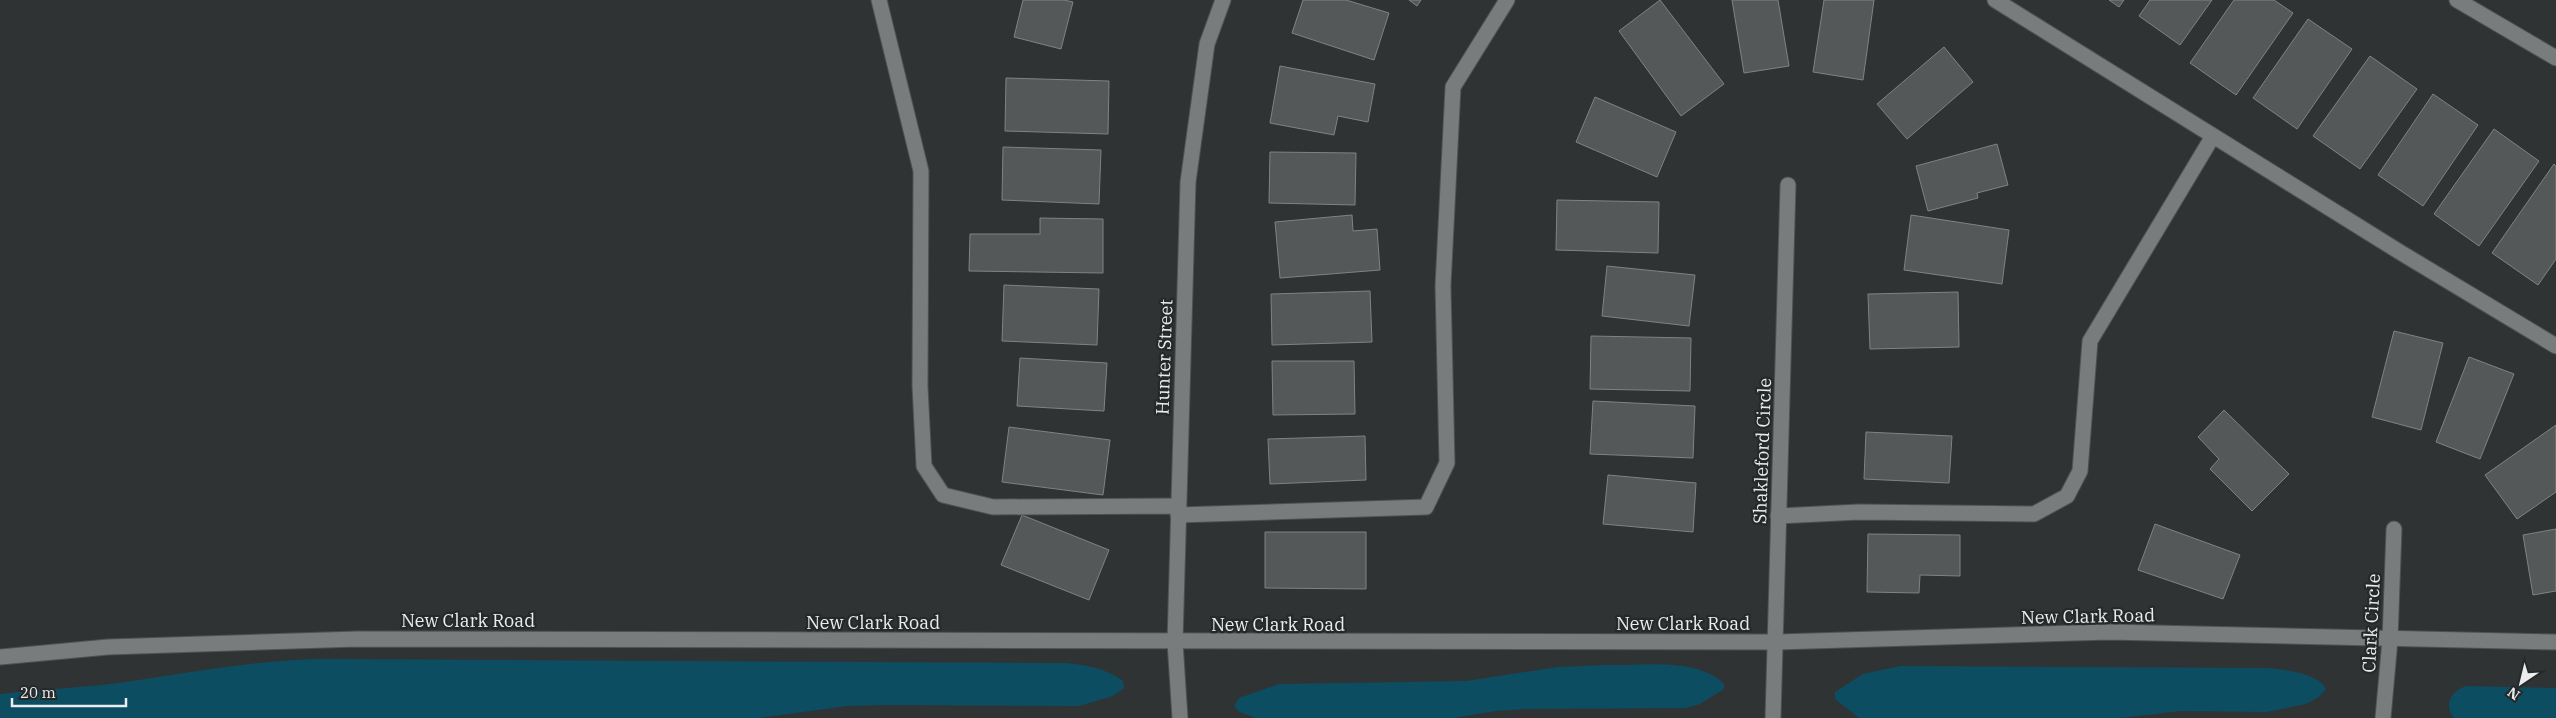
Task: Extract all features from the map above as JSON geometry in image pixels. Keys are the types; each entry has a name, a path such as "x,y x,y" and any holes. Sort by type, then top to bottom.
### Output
{"main road":[{"path":"879,0 920,171 920,386 924,466 942,495 993,507 1178,511 1426,507 1447,463 1443,286 1453,87 1507,0"},
{"name":"Hunter Street","path":"1180,718 1175,642 1188,182 1207,44 1223,0"},
{"path":"1995,0 2556,346"},
{"path":"2457,0 2556,58"},
{"path":"1778,516 1859,512 2034,514 2067,496 2080,471 2090,341 2213,136"},
{"name":"Shakleford Circle","path":"1773,718 1788,185"},
{"name":"Clark Circle","path":"2383,718 2390,640 2394,529"},
{"name":"New Clark Road","path":"0,657 108,647 368,639 1775,642 2109,632 2390,640 2556,642"}],"shaded area":[{"path":"315,659 1065,663 1103,670 1123,681 1124,688 1113,696 1079,706 847,706 758,718 0,718 0,694 110,684 244,665"},
{"path":"1652,664 1684,666 1712,675 1724,684 1724,689 1700,704 1686,708 1526,709 1495,711 1454,718 1256,718 1239,712 1234,706 1239,698 1279,684 1466,681 1558,667"},
{"path":"1900,666 2269,668 2292,671 2309,676 2316,679 2326,689 2319,697 2306,704 2267,712 2181,711 2120,718 1859,718 1835,699 1835,692 1863,674"},
{"path":"2466,686 2556,688 2556,718 2454,718 2449,708 2450,699 2456,691"}],"building":[{"path":"1023,0 1064,0 1073,2 1061,49 1014,37"},
{"path":"1303,0 1346,0 1389,13 1374,60 1292,33"},
{"path":"1409,0 1421,0 1417,6"},
{"path":"1660,0 1724,84 1681,116 1619,31"},
{"path":"1732,0 1778,0 1789,66 1744,73"},
{"path":"1824,0 1874,0 1863,80 1813,72"},
{"path":"2109,0 2124,0 2119,7"},
{"path":"2150,0 2212,0 2180,45 2139,16"},
{"path":"2234,0 2274,0 2293,13 2236,95 2190,63"},
{"path":"2308,19 2352,49 2297,129 2253,98"},
{"path":"1944,47 1973,82 1907,139 1877,104"},
{"path":"2370,56 2417,89 2360,169 2313,136"},
{"path":"1280,66 1375,84 1368,122 1338,116 1334,135 1270,123"},
{"path":"1006,78 1109,81 1108,134 1005,131"},
{"path":"2433,94 2478,125 2423,206 2378,175"},
{"path":"1595,97 1676,132 1657,177 1576,142"},
{"path":"2494,129 2539,161 2479,246 2434,214"},
{"path":"1997,144 2008,185 1977,193 1978,198 1928,211 1916,166"},
{"path":"1003,147 1101,150 1099,204 1002,200"},
{"path":"1270,152 1356,153 1355,205 1269,203"},
{"path":"2554,164 2556,166 2556,259 2538,285 2492,253"},
{"path":"1557,200 1659,202 1658,253 1556,250"},
{"path":"1352,215 1353,231 1377,229 1380,270 1280,278 1275,222"},
{"path":"1911,215 2009,230 2002,284 1904,270"},
{"path":"1040,218 1103,219 1103,273 969,271 970,234 1040,234"},
{"path":"1607,266 1695,275 1689,326 1602,316"},
{"path":"1004,285 1099,289 1097,345 1002,341"},
{"path":"1370,291 1372,342 1272,345 1271,294"},
{"path":"1958,292 1959,347 1870,349 1868,294"},
{"path":"2394,331 2443,343 2421,430 2372,417"},
{"path":"1591,336 1691,338 1690,391 1590,389"},
{"path":"2469,357 2514,374 2480,459 2436,442"},
{"path":"1020,358 1107,363 1104,411 1017,406"},
{"path":"1272,361 1354,361 1355,414 1273,415"},
{"path":"1593,401 1695,406 1693,458 1590,454"},
{"path":"2224,410 2289,474 2252,511 2210,469 2219,459 2198,437"},
{"path":"2556,425 2556,492 2517,519 2485,475"},
{"path":"1009,427 1110,440 1103,495 1002,482"},
{"path":"1866,432 1952,436 1949,483 1864,479"},
{"path":"1365,436 1366,480 1270,484 1268,439"},
{"path":"1608,475 1696,483 1693,532 1603,524"},
{"path":"1022,515 1109,550 1089,600 1001,565"},
{"path":"2155,524 2240,555 2223,599 2138,570"},
{"path":"2556,529 2556,591 2533,595 2523,535"},
{"path":"1265,532 1366,532 1366,589 1265,588"},
{"path":"1868,534 1960,535 1960,576 1920,575 1919,593 1867,592"}]}
